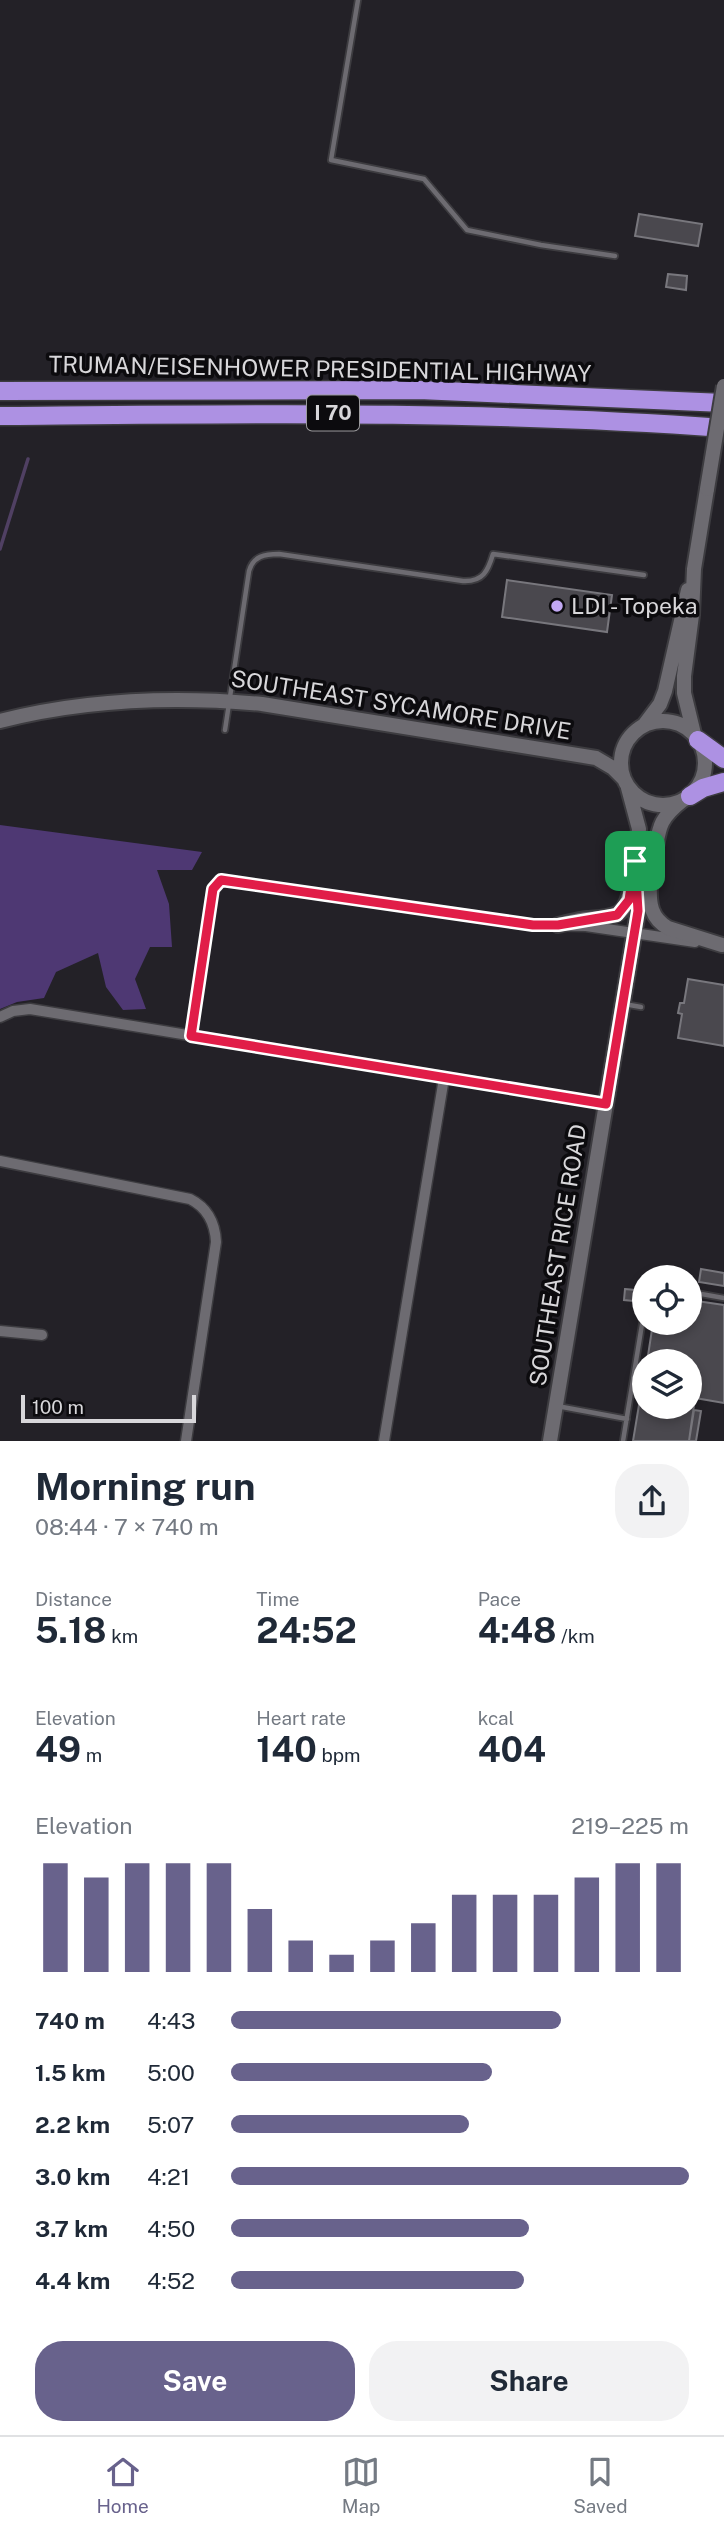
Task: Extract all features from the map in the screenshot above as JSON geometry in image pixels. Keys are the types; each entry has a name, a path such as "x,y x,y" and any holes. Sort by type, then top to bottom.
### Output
{"highway":[{"path":"0,381 90,390"},
{"name":"TRUMAN/EISENHOWER PRESIDENTIAL HIGHWAY","path":"0,391 419,390 724,401"},
{"name":"TRUMAN/EISENHOWER PRESIDENTIAL HIGHWAY","path":"0,416 359,413 665,423 724,430"},
{"path":"696,737 724,759"},
{"path":"686,798 703,788 724,782"}],"street":[{"path":"694,569 681,612 660,704 646,724 631,735 622,751 620,769 625,782 639,798 653,804 668,805 686,798 697,789 705,770 705,759 684,693 694,569 724,386"},
{"name":"SOUTHEAST SYCAMORE DRIVE","path":"0,721 53,710 137,700 230,701 285,706 596,758 613,768 625,782"},
{"path":"646,724 660,720 675,722 696,737"},
{"name":"SOUTHEAST RICE ROAD","path":"625,782 639,829 635,861 638,911"},
{"name":"SOUTHEAST RICE ROAD","path":"550,1441 638,911 653,863 662,821 667,813 686,798"},
{"path":"558,925 617,915 629,900 635,861"},
{"path":"653,863 649,898 653,913 661,924 723,946"},
{"path":"191,1036 213,889 216,883 224,880 533,925 586,926 723,946"},
{"path":"1,1016 30,1009 606,1104"},
{"path":"384,1441 444,1078"},
{"path":"0,1161 190,1199 209,1216 215,1230 216,1242 186,1441"},
{"path":"0,1331 42,1335"}],"lane":[{"path":"358,0 331,160 424,179 467,230 615,256"},
{"path":"225,730 250,564 263,555 279,554 473,582 485,574 493,554 644,575"},
{"path":"622,1004 641,1007"},
{"path":"702,1294 724,1298"},
{"path":"623,1441 640,1335"},
{"path":"556,1406 627,1419"}],"shaded area":[{"path":"0,825 202,852 192,870 157,870 169,904 172,947 150,947 135,979 146,1009 123,1010 106,987 98,953 56,972 44,998 17,1002 0,1009"}],"building":[{"path":"639,214 702,224 698,246 635,236"},
{"path":"668,274 687,276 686,290 666,287"},
{"name":"LDI - Topeka","path":"507,580 612,595 607,632 502,617"},
{"path":"688,979 724,985 724,1046 678,1038 682,1014 678,1013 680,1003 684,1003"},
{"path":"702,1269 724,1273 724,1286 702,1282"},
{"path":"625,1289 632,1290 632,1301 624,1300"},
{"path":"702,1302 724,1305 724,1403 702,1399 702,1349 649,1349 651,1335 702,1335"},
{"path":"637,1419 692,1419 689,1441 633,1441"},
{"path":"693,1419 700,1419 696,1441 689,1441"}],"waterway":[{"path":"0,549 28,459"}],"place":[{"name":"LDI - Topeka","path":"557,606"}],"route":[{"path":"635,861 638,911 606,1104 191,1036 213,889 221,880 533,925 558,925 609,918 622,911 629,900 635,861"}]}
